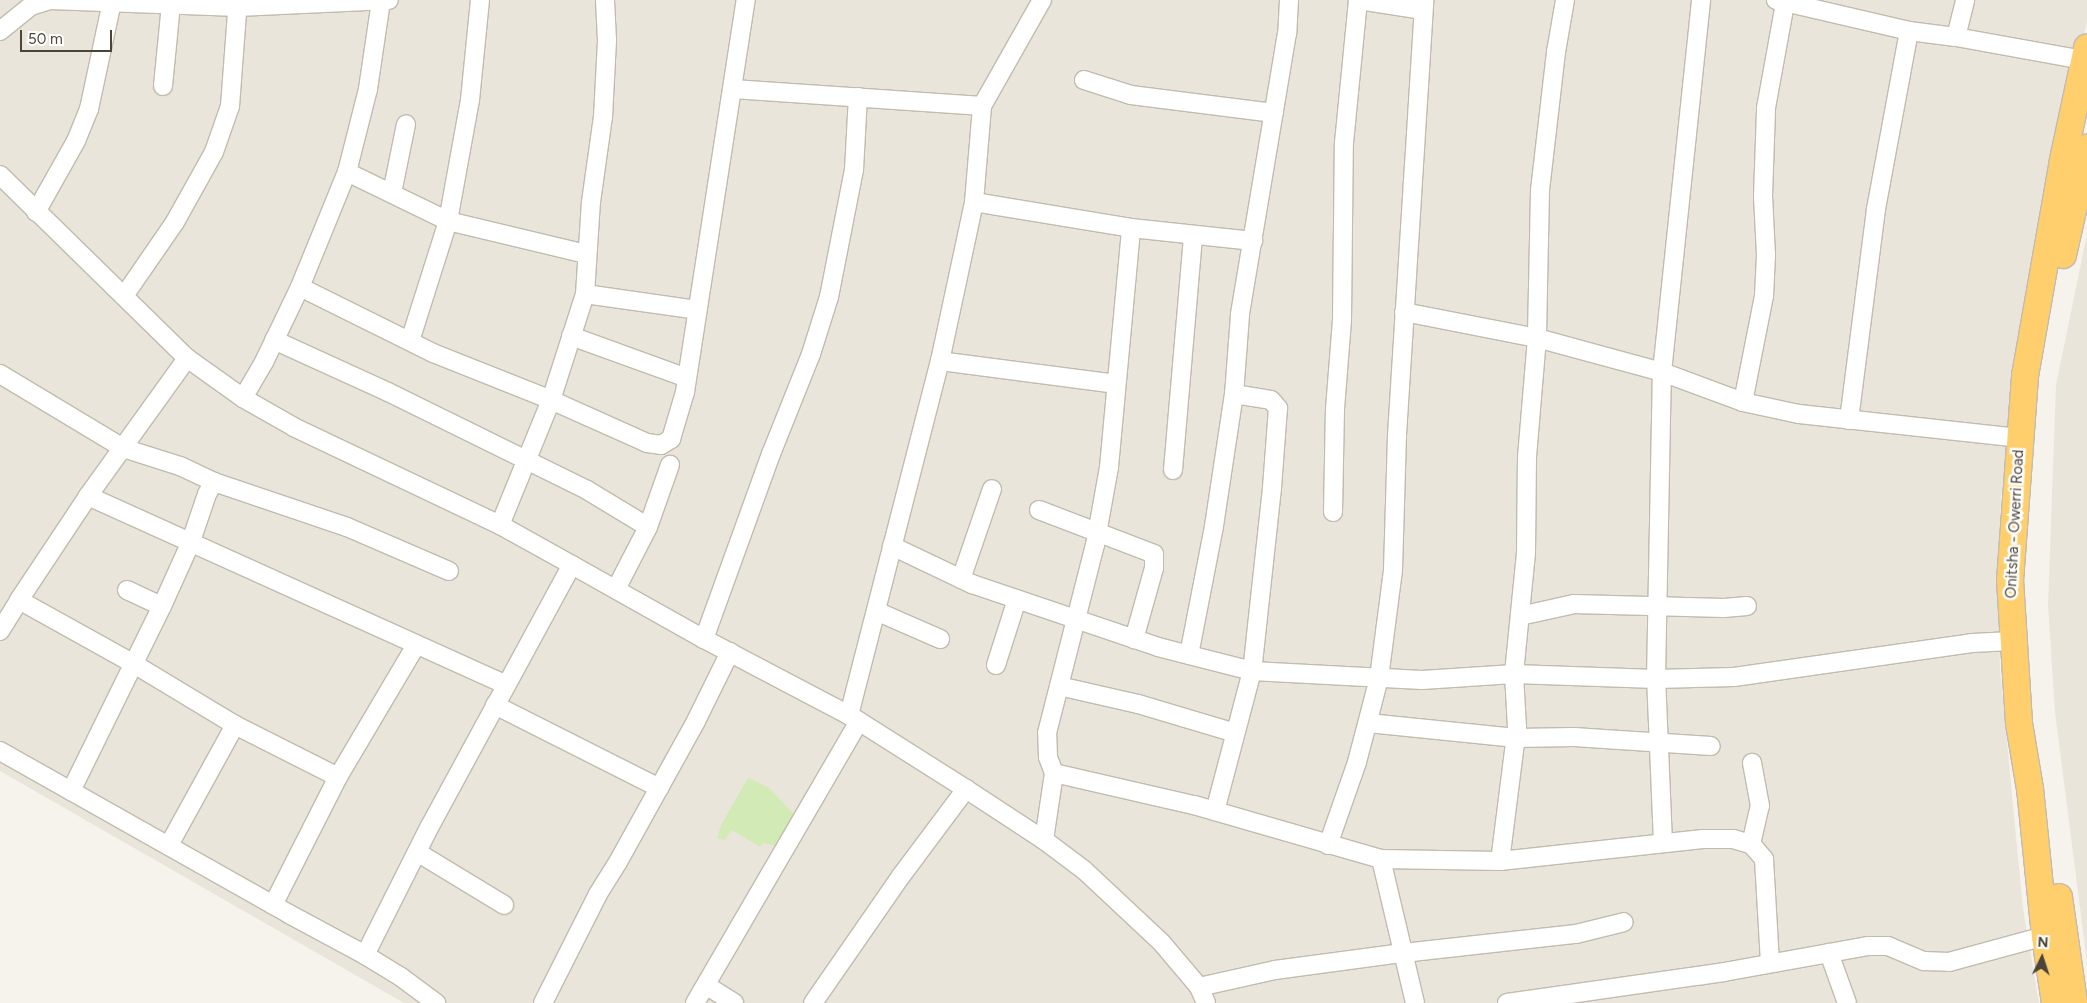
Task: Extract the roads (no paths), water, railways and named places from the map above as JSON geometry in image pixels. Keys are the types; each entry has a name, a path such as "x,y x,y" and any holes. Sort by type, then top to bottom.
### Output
{"highway":[{"name":"Onitsha - Owerri Road","path":"2072,992 2045,936 2030,789 2019,723 2012,641 2010,582 2019,438 2033,320 2063,160 2086,54"},
{"name":"Onitsha - Owerri Road","path":"2072,992 2061,919 2047,789 2036,721 2026,593 2032,442 2042,371 2067,234 2087,148"}],"street":[{"path":"410,342 448,221 470,100 480,0"},
{"path":"500,525 551,400 584,294 590,202 603,117 607,40 605,0"},
{"path":"300,287 410,342 551,400 647,443 661,445 671,438 679,418 687,378 746,0"},
{"path":"695,1003 707,986 854,718 876,611 940,361 974,202 982,106 1042,0"},
{"path":"1189,655 1214,526 1234,394 1240,315 1287,33 1289,0"},
{"path":"1328,845 1357,762 1379,678 1393,570 1397,435 1423,5 1358,0 1344,143 1342,320 1335,409 1334,512"},
{"path":"1500,861 1516,738 1514,674 1526,553 1527,457 1537,338 1540,191 1556,52 1565,0"},
{"path":"1663,843 1656,679 1662,372 1701,0"},
{"path":"1956,37 1965,0"},
{"path":"0,32 31,6 40,1 171,4 385,1 368,89 347,172 300,287 243,398"},
{"path":"1743,402 1764,296 1766,255 1763,196 1766,108 1780,1 1827,6 1908,31 2086,54"},
{"path":"36,212 76,140 89,109 112,2"},
{"path":"124,296 175,222 214,152 230,106 238,3"},
{"path":"163,86 171,4"},
{"path":"1849,420 1876,209 1908,31"},
{"path":"1084,80 1131,95 1274,113"},
{"path":"733,89 982,106"},
{"path":"704,638 771,454 811,354 829,297 854,170 858,98"},
{"path":"392,194 406,124"},
{"path":"347,172 448,221 587,254"},
{"path":"0,175 187,358 243,398 294,427 500,525 704,638 854,718 1044,840 1084,870 1161,942 1202,995 1275,970 1403,953 1576,934 1624,922"},
{"path":"974,202 1130,228 1253,241"},
{"path":"1044,840 1054,773 1048,757 1047,733 1077,619 1097,532 1109,467 1130,228"},
{"path":"1173,470 1193,235"},
{"path":"584,294 697,310"},
{"path":"1404,312 1537,338 1662,372 1743,402 1798,414 2019,438"},
{"path":"571,336 687,378"},
{"path":"274,340 388,392 526,462 587,490 648,527"},
{"path":"0,632 88,496 187,358"},
{"path":"940,361 1116,384"},
{"path":"0,374 123,448 180,466 214,482 347,526 449,571"},
{"path":"1215,811 1252,671 1272,488 1278,408 1271,400 1234,394"},
{"path":"616,589 648,527 670,465"},
{"path":"71,791 162,606 190,544 207,494 214,482"},
{"path":"961,578 992,489"},
{"path":"88,496 190,544 506,685"},
{"path":"1039,510 1154,554 1154,568 1134,638"},
{"path":"892,546 961,578 1017,599 1189,655 1252,671 1422,680 1514,674 1656,679 1734,677 1972,643 2012,641"},
{"path":"365,954 495,705 572,565"},
{"path":"127,590 162,606"},
{"path":"996,665 1017,599"},
{"path":"19,600 134,664 235,726 338,777"},
{"path":"1520,616 1574,604 1724,608 1747,606"},
{"path":"876,611 940,639"},
{"path":"273,905 338,777 416,644"},
{"path":"543,1003 598,894 659,788 730,652"},
{"path":"1059,686 1138,704 1236,733"},
{"path":"495,705 659,788"},
{"path":"1368,723 1516,738 1574,737 1711,746"},
{"path":"169,845 235,726"},
{"path":"0,751 273,905 365,954 401,977 436,1003"},
{"path":"1751,844 1760,806 1752,763"},
{"path":"1054,773 1215,811 1381,859 1500,861 1663,843 1733,839 1751,844 1764,859 1770,964"},
{"path":"813,1003 901,876 966,789"},
{"path":"417,852 504,905"},
{"path":"1381,859 1415,1003"},
{"path":"1506,1003 1584,998 1870,946 1888,946 1924,961 1949,962 2045,936"},
{"path":"1829,953 1847,1003"},
{"path":"707,986 734,1003"}]}
